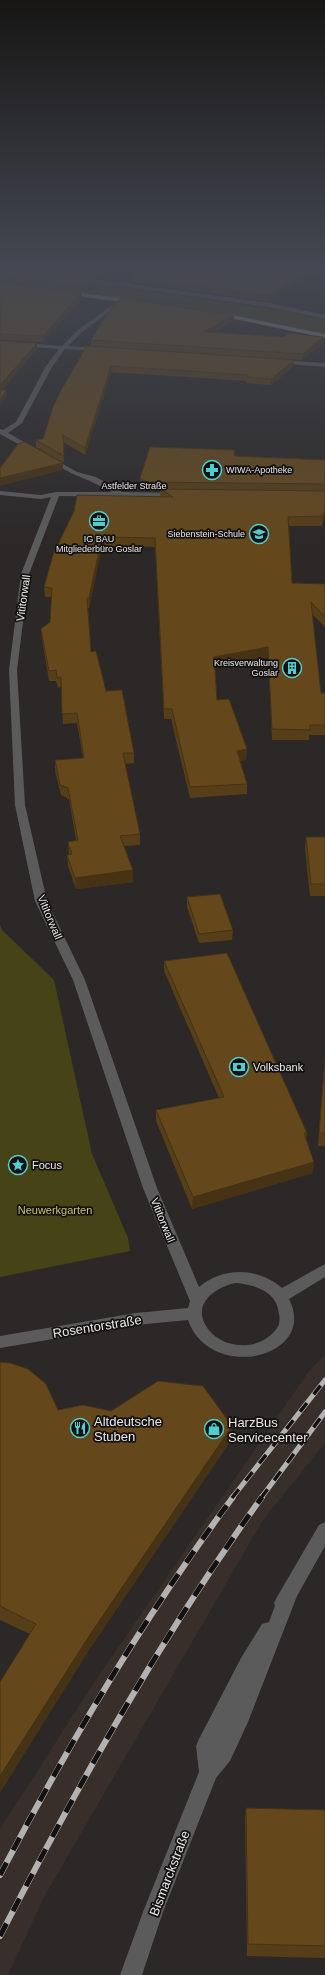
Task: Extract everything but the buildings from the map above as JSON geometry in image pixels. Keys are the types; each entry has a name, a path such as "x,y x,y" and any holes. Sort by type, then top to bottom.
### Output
{"street":[{"path":"2,431 19,423 33,394 53,361"},
{"path":"272,362 325,365"},
{"path":"2,431 74,473 93,479 121,494"},
{"path":"74,473 80,494"},
{"path":"0,490 44,491 56,494"},
{"path":"0,493 41,497 56,494"},
{"name":"Astfelder Straße","path":"56,494 183,495"},
{"name":"Vititorwall","path":"56,494 38,535 26,574 13,670 20,804 41,901 79,980 150,1188 195,1306"},
{"path":"281,1296 325,1270"},
{"path":"236,1277 254,1279 269,1286 281,1296 288,1314 283,1332 268,1346 246,1352 226,1350 209,1341 198,1328 195,1306 206,1288 220,1280 236,1277"},
{"name":"Rosentorstraße","path":"0,1342 136,1319 195,1306"},
{"name":"Bismarckstraße","path":"131,1975 209,1772 223,1754 238,1722 288,1597 325,1530"}],"shaded area":[{"path":"325,1355 325,1443 263,1520 44,1897 8,1975 0,1975 0,1829 95,1681 309,1371"}],"green space":[{"name":"Neuwerkgarten","path":"0,925 2,930 54,980 92,1154 128,1238 130,1251 0,1277"}],"railway":[{"path":"232,1498 325,1380"},
{"path":"261,1498 325,1412"},
{"path":"0,1875 53,1777 109,1682 169,1588 233,1497"},
{"path":"0,1936 60,1823 123,1712 190,1603 262,1497"}],"place":[{"name":"WIWA-Apotheke","path":"212,470"},
{"name":"IG BAU Mitgliederbüro Goslar","path":"99,521"},
{"name":"Siebenstein-Schule","path":"259,534"},
{"name":"Kreisverwaltung Goslar","path":"292,668"},
{"name":"Volksbank","path":"239,1067"},
{"name":"Focus","path":"18,1165"},
{"name":"Altdeutsche Stuben","path":"80,1428"},
{"name":"HarzBus Servicecenter","path":"214,1429"}]}
